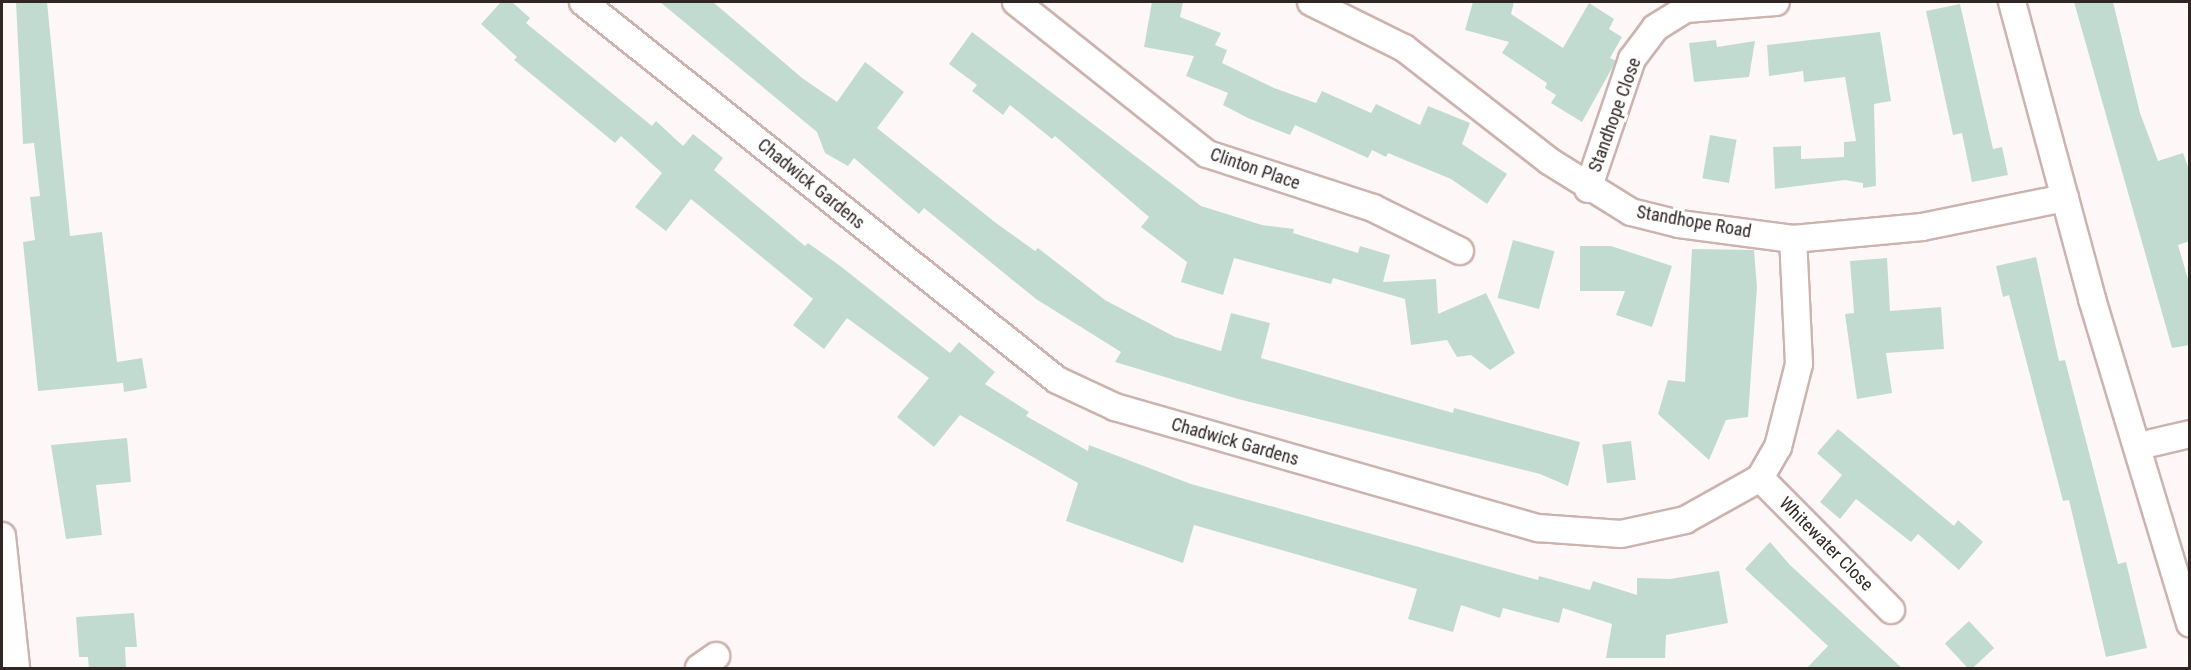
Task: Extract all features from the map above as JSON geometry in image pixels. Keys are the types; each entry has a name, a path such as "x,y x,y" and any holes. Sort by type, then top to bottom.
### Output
{"street":[{"name":"Chadwick Gardens","path":"583,2 1057,380 1115,408 1538,528 1621,534 1685,520 1760,478"},
{"name":"Clinton Place","path":"1016,2 1207,154 1373,208 1460,251"},
{"name":"Standhope Road","path":"1311,2 1404,48 1588,189 1631,212 1670,221 1793,239 1922,226 2065,198"},
{"name":"Standhope Close","path":"1588,189 1632,59 1655,28 1686,9 1776,2"},
{"path":"2012,2 2065,198 2190,624"},
{"path":"1760,478 1778,447 1799,364 1793,239"},
{"path":"2139,446 2190,434"},
{"name":"Whitewater Close","path":"1760,478 1892,610"},
{"path":"2,536 16,669"}],"building":[{"path":"16,2 47,2 70,236 102,232 117,362 142,358 147,388 124,392 123,383 38,391 23,242 35,240 30,197 40,196 34,143 23,144"},
{"path":"501,2 512,2 530,18 526,23 652,126 656,121 683,146 693,134 723,158 714,170 805,246 808,243 839,265 950,353 959,342 995,372 985,384 1029,412 1026,416 1088,451 1089,445 1191,484 1538,580 1539,576 1590,590 1593,581 1637,595 1637,578 1670,579 1719,571 1728,623 1666,635 1665,658 1606,658 1612,624 1563,608 1559,623 1503,608 1500,618 1461,605 1453,632 1408,619 1417,589 1194,525 1183,563 1066,521 1078,483 960,415 934,447 897,417 929,378 847,318 824,349 793,325 813,299 691,199 666,231 635,207 662,173 621,136 615,143 514,60 517,57 481,24"},
{"path":"660,2 713,2 802,78 837,102 865,62 904,92 877,128 996,223 1035,251 1038,248 1105,300 1175,337 1221,351 1231,313 1270,323 1261,358 1453,413 1454,408 1580,442 1568,486 1540,474 1238,399 1115,362 1121,352 1036,299 924,208 919,214 854,158 848,166 825,153 817,132"},
{"path":"1152,2 1183,2 1180,17 1221,33 1215,45 1227,50 1222,63 1274,88 1316,103 1322,91 1371,113 1376,104 1420,125 1428,106 1470,123 1462,144 1507,174 1487,204 1451,179 1388,153 1386,157 1372,150 1368,158 1295,125 1290,135 1248,118 1223,105 1228,93 1186,76 1194,56 1144,47"},
{"path":"1473,2 1514,2 1511,14 1563,48 1589,3 1614,19 1609,29 1622,37 1610,58 1616,61 1582,122 1551,103 1556,95 1545,88 1547,83 1502,53 1509,42 1465,30"},
{"path":"2074,2 2113,2 2140,113 2158,161 2183,153 2190,172 2190,241 2178,245 2190,286 2190,345 2172,348"},
{"path":"1960,4 1993,149 2002,147 2008,175 1972,182 1962,133 1953,135 1926,11"},
{"path":"972,32 1201,206 1262,225 1294,229 1293,233 1358,253 1360,246 1390,255 1383,282 1436,279 1438,314 1486,293 1515,353 1490,370 1471,355 1457,357 1447,340 1411,345 1405,299 1333,278 1331,284 1234,258 1223,295 1181,282 1187,262 1141,227 1149,217 1055,136 1052,139 1010,105 1003,115 972,91 977,85 949,64"},
{"path":"1880,32 1891,101 1874,104 1876,186 1863,188 1863,183 1845,180 1775,189 1773,147 1801,146 1801,159 1844,157 1844,142 1856,141 1845,77 1804,82 1803,71 1769,76 1767,45"},
{"path":"1716,40 1717,47 1755,41 1749,77 1694,82 1689,43"},
{"path":"1710,135 1737,140 1729,183 1702,178"},
{"path":"1513,240 1555,251 1539,309 1497,298"},
{"path":"1580,246 1611,246 1672,266 1652,327 1616,315 1625,291 1580,291"},
{"path":"1692,249 1754,250 1757,287 1748,417 1726,420 1709,460 1658,414 1668,380 1685,382"},
{"path":"2036,257 2059,361 2065,360 2118,564 2126,562 2147,648 2106,657 2069,500 2063,501 2009,295 2003,297 1996,266"},
{"path":"1887,258 1890,311 1941,307 1944,349 1886,353 1892,393 1857,399 1845,314 1854,313 1850,261"},
{"path":"1838,429 1954,526 1958,520 1983,542 1959,570 1918,534 1911,542 1856,499 1840,519 1820,502 1842,475 1817,453"},
{"path":"127,438 131,482 96,485 102,535 66,539 51,445"},
{"path":"1631,441 1636,480 1607,483 1602,445"},
{"path":"1770,542 1790,565 1903,669 1806,669 1828,646 1745,569"},
{"path":"134,613 137,647 125,647 126,667 89,669 88,657 79,657 76,617"},
{"path":"1969,621 1994,648 1973,668 1968,668 1945,644"}]}
